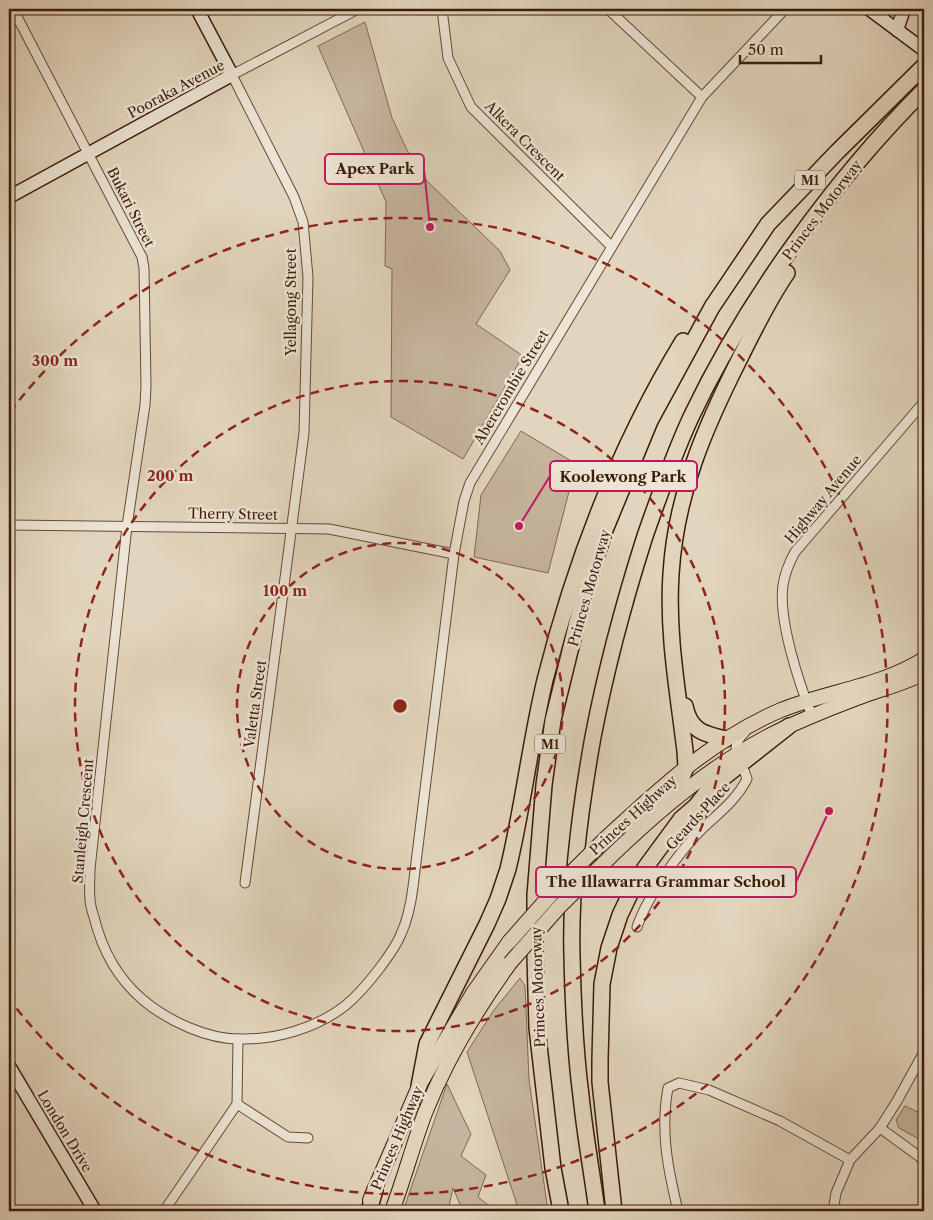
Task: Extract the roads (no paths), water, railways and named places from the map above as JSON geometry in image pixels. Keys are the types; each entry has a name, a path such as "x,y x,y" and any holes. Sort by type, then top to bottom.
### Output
{"highway":[{"name":"Princes Motorway","path":"560,1211 553,1168 537,1028 535,895 540,831 553,720 584,594 605,530 650,422 712,307 768,224 924,66"},
{"name":"Princes Motorway","path":"597,1211 580,1095 572,964 573,915 581,805 600,700 625,597 659,494 673,459 692,416 742,323 789,252 822,208 891,123 924,90"},
{"path":"633,834 681,780 686,767 672,654 671,574 678,520 695,456 732,372 785,276 815,233 876,154 924,101"},
{"path":"419,1086 427,1044 487,924 508,870 545,681 572,584 600,508 624,453 660,382 703,310 712,307"},
{"path":"671,613 680,688 690,723 698,730 726,739"},
{"path":"614,1211 600,1082 602,984 609,948 620,915 630,894 662,844 681,819 696,806 709,789 739,760 789,726"},
{"path":"369,1211 375,1190"}],"main road":[{"name":"Princes Highway","path":"364,1211 375,1190 419,1086 463,1008 509,942 556,888 604,840 657,791 686,767 726,739 781,710 899,672 924,659"},
{"path":"789,726 924,673"},
{"name":"Princes Highway","path":"392,1211 434,1093 464,1032 510,963 560,906 633,834 691,787 739,760"}],"street":[{"name":"Bukari Street","path":"13,9 142,256 144,268 145,405 127,526"},
{"name":"Yellagong Street","path":"197,9 294,197 303,222 308,277 305,413 292,529"},
{"name":"Pooraka Avenue","path":"9,197 232,75 358,9"},
{"name":"Alkera Crescent","path":"442,9 448,58 472,108 611,246"},
{"path":"608,9 702,97"},
{"name":"Abercrombie Street","path":"419,843 454,554 464,501 470,483 702,97 785,9"},
{"path":"869,9 921,48"},
{"path":"897,30 904,9"},
{"name":"Highway Avenue","path":"812,716 792,656 782,610 786,567 794,552 924,402"},
{"name":"Therry Street","path":"9,525 329,529 454,554"},
{"name":"Stanleigh Crescent","path":"127,526 90,869 90,900 98,937 123,981 152,1008 176,1022 206,1034 238,1040 296,1031 319,1022 345,1005 369,982 391,953 401,934 409,911 419,843"},
{"name":"Valetta Street","path":"245,882 292,529"},
{"name":"Geards Place","path":"637,928 644,910 685,847 720,814 743,787 747,779 735,745 739,738 754,724"},
{"path":"164,1211 237,1104 238,1040"},
{"path":"833,1211 836,1193 850,1160 880,1128 924,1052"},
{"name":"London Drive","path":"9,1066 95,1211"},
{"path":"678,1211 667,1162 664,1108 668,1088 679,1083 709,1090 780,1121 850,1160"},
{"path":"237,1104 288,1137 308,1138"},
{"path":"880,1128 920,1157 924,1163"}],"place":[{"name":"Apex Park","path":"430,227"},
{"name":"Koolewong Park","path":"519,526"},
{"name":"The Illawarra Grammar School","path":"829,811"}]}
